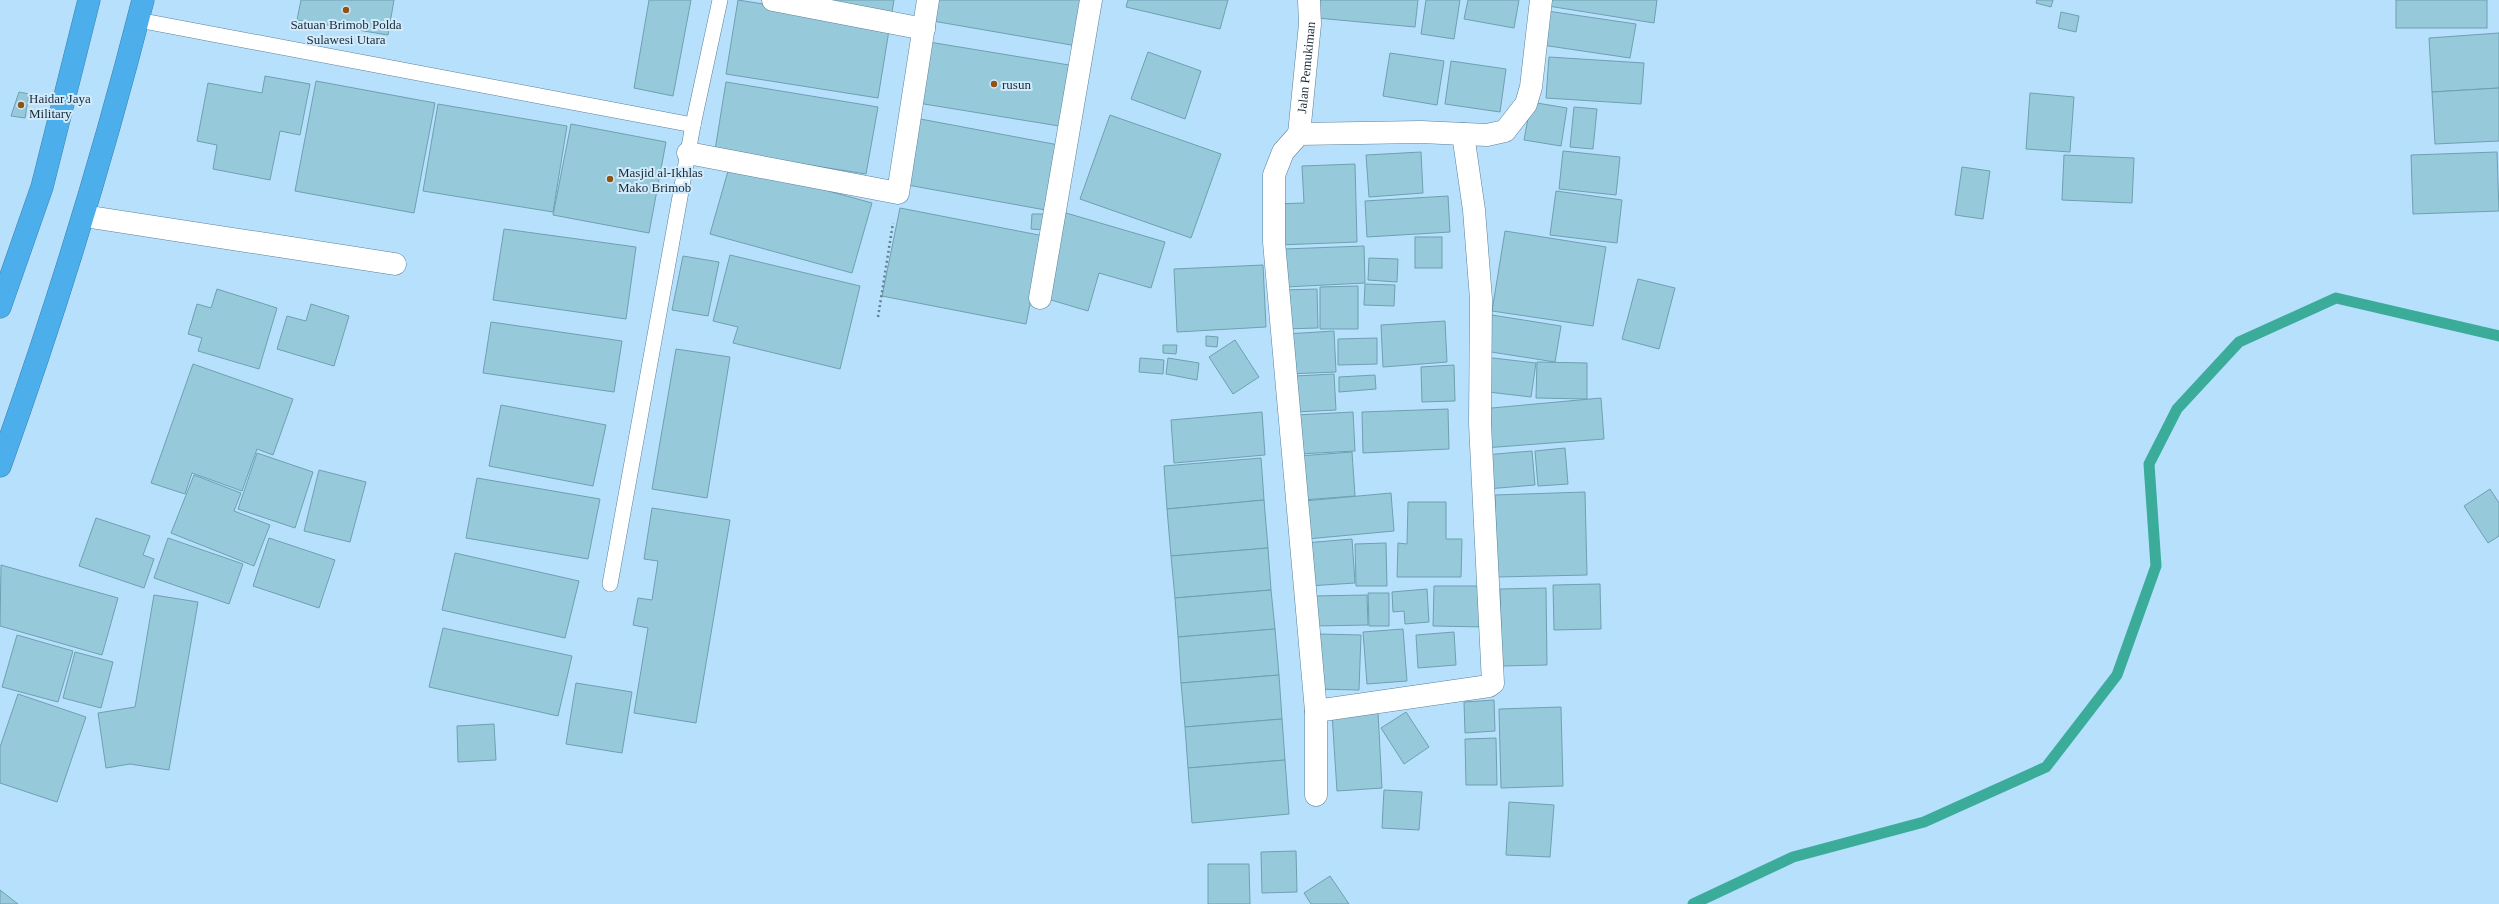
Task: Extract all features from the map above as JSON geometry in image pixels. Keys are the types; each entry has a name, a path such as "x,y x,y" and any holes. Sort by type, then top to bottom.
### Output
{"highway":[{"path":"0,307 42,187 89,0"},
{"path":"0,466 37,364 84,216 141,10"}],"street":[{"path":"773,0 924,29"},
{"path":"688,153 898,193 928,0"},
{"path":"1040,298 1091,0"},
{"name":"Jalan Pemukiman","path":"1299,134 1310,24 1309,0"},
{"path":"1316,795 1316,711 1274,242 1274,175 1283,152 1299,134 1487,135 1505,131 1515,122 1526,104 1531,88 1541,0"},
{"path":"1316,711 1489,686 1493,683 1480,424 1481,299 1474,210 1463,134"},
{"path":"84,216 395,264"}],"lane":[{"path":"610,584 693,125 720,0"},
{"path":"141,10 693,125"}],"path":[{"path":"878,317 898,193"}],"building":[{"name":"Satuan Brimob Polda Sulawesi Utara","path":"301,0 394,0 388,35 297,20"},
{"path":"649,0 691,0 673,96 634,88"},
{"path":"738,0 890,24 878,98 726,74"},
{"path":"823,0 894,0 892,12"},
{"path":"931,0 1085,0 1077,46 927,20"},
{"path":"1128,0 1228,0 1220,29 1126,7"},
{"path":"1319,0 1418,0 1415,27 1317,18"},
{"path":"1426,0 1460,0 1454,39 1421,34"},
{"path":"1468,0 1519,0 1514,28 1464,19"},
{"path":"1543,0 1657,0 1654,23 1542,5"},
{"path":"2037,0 2053,0 2051,7 2036,3"},
{"path":"2396,0 2487,0 2487,28 2396,28"},
{"path":"1547,11 1636,24 1630,58 1542,45"},
{"path":"2061,12 2079,16 2076,32 2058,28"},
{"path":"2499,33 2499,88 2432,92 2429,38"},
{"name":"rusun","path":"929,42 1069,65 1059,126 918,103"},
{"path":"1148,52 1201,71 1185,119 1131,99"},
{"path":"1390,53 1444,61 1437,105 1383,96"},
{"path":"1549,57 1644,63 1641,104 1546,98"},
{"path":"1451,61 1506,69 1500,112 1445,104"},
{"path":"265,76 310,84 300,135 280,131 270,180 213,169 217,145 197,141 208,83 262,93"},
{"path":"316,81 435,103 414,213 295,191"},
{"path":"726,82 878,107 866,174 715,150"},
{"path":"2499,88 2499,141 2435,144 2432,92"},
{"name":"Haidar Jaya Military","path":"19,92 29,94 25,118 11,116"},
{"path":"2030,93 2074,97 2070,152 2026,149"},
{"path":"1531,102 1567,108 1561,146 1524,140"},
{"path":"438,104 567,126 553,212 423,191"},
{"path":"1574,107 1597,109 1593,149 1570,147"},
{"path":"1110,115 1221,154 1191,238 1080,199"},
{"path":"915,118 1064,146 1051,211 902,184"},
{"name":"Masjid al-Ikhlas Mako Brimob","path":"571,124 666,142 649,233 553,215"},
{"path":"1563,151 1620,157 1616,195 1559,189"},
{"path":"1421,152 1423,193 1369,197 1366,155"},
{"path":"2497,152 2499,211 2413,214 2411,155"},
{"path":"2064,155 2134,158 2132,203 2062,200"},
{"path":"730,164 872,203 852,273 710,234"},
{"path":"1355,164 1357,242 1278,245 1276,204 1304,203 1302,166"},
{"path":"1962,167 1990,171 1983,219 1955,215"},
{"path":"1556,191 1622,200 1617,243 1550,235"},
{"path":"1448,196 1450,232 1367,237 1365,201"},
{"path":"900,208 1044,236 1026,324 882,296"},
{"path":"1066,213 1165,242 1151,288 1099,273 1088,311 1041,297"},
{"path":"1032,214 1044,214 1043,230 1031,229"},
{"path":"504,229 636,247 626,319 493,300"},
{"path":"1505,231 1606,247 1593,326 1492,311"},
{"path":"1415,237 1442,237 1442,268 1415,268"},
{"path":"1364,246 1365,283 1285,287 1284,249"},
{"path":"730,255 860,286 840,369 733,343 738,327 713,321"},
{"path":"683,256 719,262 708,316 672,310"},
{"path":"1369,258 1398,259 1397,282 1368,280"},
{"path":"1263,265 1266,327 1177,332 1174,269"},
{"path":"1638,279 1675,288 1659,349 1622,339"},
{"path":"1365,284 1395,285 1394,306 1364,305"},
{"path":"1358,286 1358,329 1320,329 1320,287"},
{"path":"217,289 277,308 259,369 198,351 202,338 188,334 197,304 211,308"},
{"path":"1317,289 1318,328 1283,329 1283,290"},
{"path":"311,304 349,316 334,366 277,349 287,316 306,321"},
{"path":"1492,315 1561,326 1555,362 1485,351"},
{"path":"1445,321 1447,362 1383,367 1381,325"},
{"path":"491,322 622,341 614,392 483,373"},
{"path":"1334,331 1336,372 1287,374 1286,334"},
{"path":"1206,336 1218,337 1217,347 1206,346"},
{"path":"1377,338 1377,364 1338,365 1338,339"},
{"path":"1235,340 1259,377 1233,394 1209,357"},
{"path":"1163,345 1177,345 1176,354 1163,353"},
{"path":"676,349 730,357 707,498 652,489"},
{"path":"1484,357 1536,363 1531,397 1480,391"},
{"path":"1140,358 1164,360 1163,374 1139,372"},
{"path":"1168,358 1199,363 1197,380 1166,374"},
{"path":"1537,362 1587,363 1587,399 1536,398"},
{"path":"193,364 293,399 273,455 257,449 242,491 192,473 185,494 151,483"},
{"path":"1454,365 1455,401 1422,402 1421,367"},
{"path":"1334,374 1336,410 1296,412 1295,376"},
{"path":"1375,375 1376,389 1339,392 1339,377"},
{"path":"1601,398 1604,439 1484,448 1481,409"},
{"path":"501,405 606,425 593,486 489,466"},
{"path":"1448,409 1449,449 1363,453 1362,412"},
{"path":"1262,412 1265,455 1174,463 1171,420"},
{"path":"1353,412 1355,451 1298,454 1296,415"},
{"path":"1565,448 1568,484 1538,486 1535,451"},
{"path":"1532,451 1535,485 1487,489 1484,455"},
{"path":"1352,452 1355,496 1303,500 1299,456"},
{"path":"257,453 313,472 295,528 238,509"},
{"path":"1261,458 1264,500 1167,509 1164,466"},
{"path":"319,470 366,482 350,542 304,531"},
{"path":"194,475 241,493 234,511 270,525 254,566 171,533"},
{"path":"477,478 600,499 588,559 466,538"},
{"path":"2490,489 2499,503 2499,536 2488,543 2464,506"},
{"path":"1585,492 1587,575 1497,577 1495,495"},
{"path":"1391,493 1394,531 1307,539 1304,501"},
{"path":"1264,500 1268,548 1171,556 1167,509"},
{"path":"1408,502 1446,502 1446,539 1462,539 1461,577 1397,577 1398,543 1407,544"},
{"path":"652,508 730,520 696,723 634,713 648,628 633,625 638,598 652,600 658,561 644,559"},
{"path":"96,518 150,536 143,555 154,559 144,588 79,566"},
{"path":"168,538 243,564 229,604 154,578"},
{"path":"269,538 335,560 319,608 253,586"},
{"path":"1352,539 1355,583 1308,586 1305,543"},
{"path":"1386,543 1387,586 1356,586 1355,544"},
{"path":"1268,548 1271,590 1175,598 1171,556"},
{"path":"455,553 579,581 565,638 442,610"},
{"path":"1,565 118,598 102,655 0,626"},
{"path":"1600,584 1601,629 1554,630 1553,585"},
{"path":"1434,586 1487,586 1486,627 1433,626"},
{"path":"1546,588 1547,665 1502,666 1500,589"},
{"path":"1427,589 1429,622 1405,624 1404,611 1393,612 1392,592"},
{"path":"1271,590 1275,629 1178,637 1175,598"},
{"path":"1368,593 1389,593 1389,626 1369,626"},
{"path":"154,595 198,602 169,770 130,764 106,768 98,713 135,707"},
{"path":"1367,595 1368,625 1313,626 1312,596"},
{"path":"443,628 572,656 558,716 429,687"},
{"path":"1275,629 1279,675 1181,683 1178,637"},
{"path":"1403,629 1407,681 1367,684 1363,632"},
{"path":"1454,632 1456,665 1418,668 1416,635"},
{"path":"1317,634 1361,635 1359,690 1315,689"},
{"path":"17,635 73,651 58,702 2,687"},
{"path":"75,652 113,662 101,708 63,698"},
{"path":"1279,675 1282,719 1185,727 1181,683"},
{"path":"576,683 632,692 622,753 566,744"},
{"path":"18,694 86,717 57,802 0,783 0,747"},
{"path":"1494,700 1495,731 1465,733 1464,702"},
{"path":"1561,707 1563,786 1501,788 1499,709"},
{"path":"1378,712 1382,788 1337,791 1332,714"},
{"path":"1406,712 1429,747 1404,764 1381,728"},
{"path":"1282,719 1285,760 1188,768 1185,727"},
{"path":"494,724 496,760 458,762 457,726"},
{"path":"1496,738 1497,785 1466,785 1465,739"},
{"path":"1285,760 1289,814 1192,823 1188,768"},
{"path":"1384,790 1422,792 1419,830 1382,828"},
{"path":"1509,802 1554,805 1550,857 1506,855"},
{"path":"1296,851 1297,892 1262,893 1261,852"},
{"path":"1208,864 1249,864 1250,904 1208,904"},
{"path":"1330,876 1349,904 1311,904 1304,893"},
{"path":"0,890 18,904 0,904"}],"waterway":[{"path":"1693,904 1793,857 1924,822 2046,767 2117,675 2156,566 2149,464 2177,409 2239,342 2336,298 2499,336"}],"place":[{"name":"Satuan Brimob Polda Sulawesi Utara","path":"346,10"},
{"name":"rusun","path":"994,84"},
{"name":"Haidar Jaya Military","path":"21,105"},
{"name":"Masjid al-Ikhlas Mako Brimob","path":"610,179"}]}
